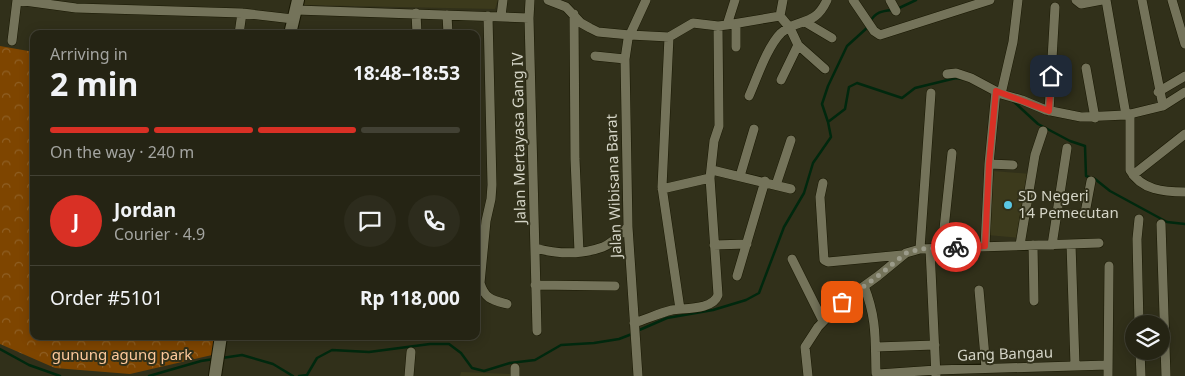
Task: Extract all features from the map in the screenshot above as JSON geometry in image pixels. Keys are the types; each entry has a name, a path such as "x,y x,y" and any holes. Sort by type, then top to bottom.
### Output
{"main road":[{"path":"291,30 296,9"},
{"path":"217,365 221,340"}],"street":[{"path":"12,41 17,0 76,8 242,13 296,9 530,18"},
{"path":"178,0 178,10"},
{"path":"501,16 502,0"},
{"name":"Jalan Mertayasa Gang IV","path":"530,0 537,331"},
{"path":"548,0 566,7 584,25 598,32 630,35 669,37 693,22 727,25 780,16"},
{"name":"Jalan Wibisana Barat","path":"638,376 628,227 625,59 628,39 646,0"},
{"path":"634,325 663,313 702,306 717,299 711,174 719,126 727,25 734,0"},
{"path":"780,16 783,0"},
{"path":"749,96 780,35 790,28 815,18 827,0"},
{"path":"853,0 874,31 880,35 990,0"},
{"path":"890,0 896,11"},
{"path":"985,246 989,164 997,95 1013,42 1018,0"},
{"path":"1076,0 1081,4 1102,0"},
{"path":"1106,0 1128,114 1130,170 1145,185 1166,192 1185,192"},
{"path":"1142,0 1162,106"},
{"path":"1172,0 1185,44"},
{"path":"1049,111 1055,7"},
{"path":"240,30 242,13"},
{"path":"416,13 417,30"},
{"path":"574,14 575,158 579,252"},
{"path":"447,15 448,30"},
{"path":"488,16 492,185 486,221 480,283 483,292 489,298 508,304"},
{"path":"780,16 790,28 798,45 825,69"},
{"path":"805,22 832,38"},
{"path":"727,25 736,47"},
{"path":"669,37 662,189 680,309"},
{"path":"782,80 798,45"},
{"path":"595,56 625,59"},
{"path":"1086,68 1095,118"},
{"path":"946,74 958,73 997,95 1022,100 1049,111 1081,118 1128,114 1162,106 1185,92"},
{"path":"1158,92 1185,76"},
{"path":"920,249 931,93"},
{"path":"740,176 754,129"},
{"path":"1020,246 1035,155 1043,131"},
{"path":"1133,175 1185,134"},
{"path":"776,184 791,140"},
{"path":"1052,244 1067,148"},
{"path":"942,248 952,153"},
{"path":"989,164 1013,165"},
{"path":"662,189 711,174 740,176 791,189"},
{"path":"737,276 765,181"},
{"path":"1056,213 1080,215 1084,213 1091,181"},
{"path":"822,183 820,197 824,260 828,262 902,255"},
{"path":"1139,219 1137,238 1139,315"},
{"path":"1161,224 1166,376"},
{"path":"535,248 550,252 579,252 603,247 628,227"},
{"path":"808,376 805,347 813,334 842,302 911,250 1099,243"},
{"path":"714,246 747,244"},
{"name":"Gang Bangau","path":"1071,244 1074,365"},
{"path":"1033,245 1034,301"},
{"path":"930,249 936,373"},
{"path":"792,259 824,321"},
{"path":"1108,376 1109,266"},
{"path":"535,285 615,286"},
{"name":"Gang Bangau","path":"864,286 875,321 876,373 878,374 936,373 986,368 1074,365 1108,366"},
{"path":"979,290 986,368"},
{"path":"876,347 935,345"},
{"path":"409,376 411,352"},
{"path":"1140,360 1141,376"}],"shaded area":[{"path":"302,0 498,0 495,9 301,5"},
{"name":"SD Negeri 14 Pemecutan","path":"993,171 1031,174 1022,238 987,235"},
{"path":"461,372 511,374 511,376 460,376"}],"green space":[{"name":"gunung agung park","path":"0,46 30,51 30,340 215,340 212,355 130,374 55,368 0,344"}],"waterway":[{"path":"897,9 916,0"},
{"path":"870,22 879,13 892,10"},
{"path":"828,122 822,104 828,86 847,46 868,27"},
{"path":"637,331 667,318 713,310 746,300 759,293 784,227 804,193 813,163 831,137 828,122 845,109 849,87 857,83 902,98 915,88 956,78 962,79"},
{"path":"1013,101 1038,124 1070,141 1085,146 1086,176 1095,179 1110,191 1167,222 1185,224"},
{"path":"299,376 307,375 317,358 332,350 369,352 430,344 449,344 461,353 472,368 484,371 510,363 535,360 561,345 594,343 619,339 632,334"},
{"path":"0,349 29,365 60,376"},
{"path":"222,358 242,355 273,364 293,376"},
{"path":"149,376 214,359"}],"way so far":[{"path":"842,302 911,250 956,247"}],"place":[{"name":"SD Negeri 14 Pemecutan","path":"1008,205"}],"route":[{"path":"956,247 985,246 989,164 996,91 1049,111 1051,76"}]}
